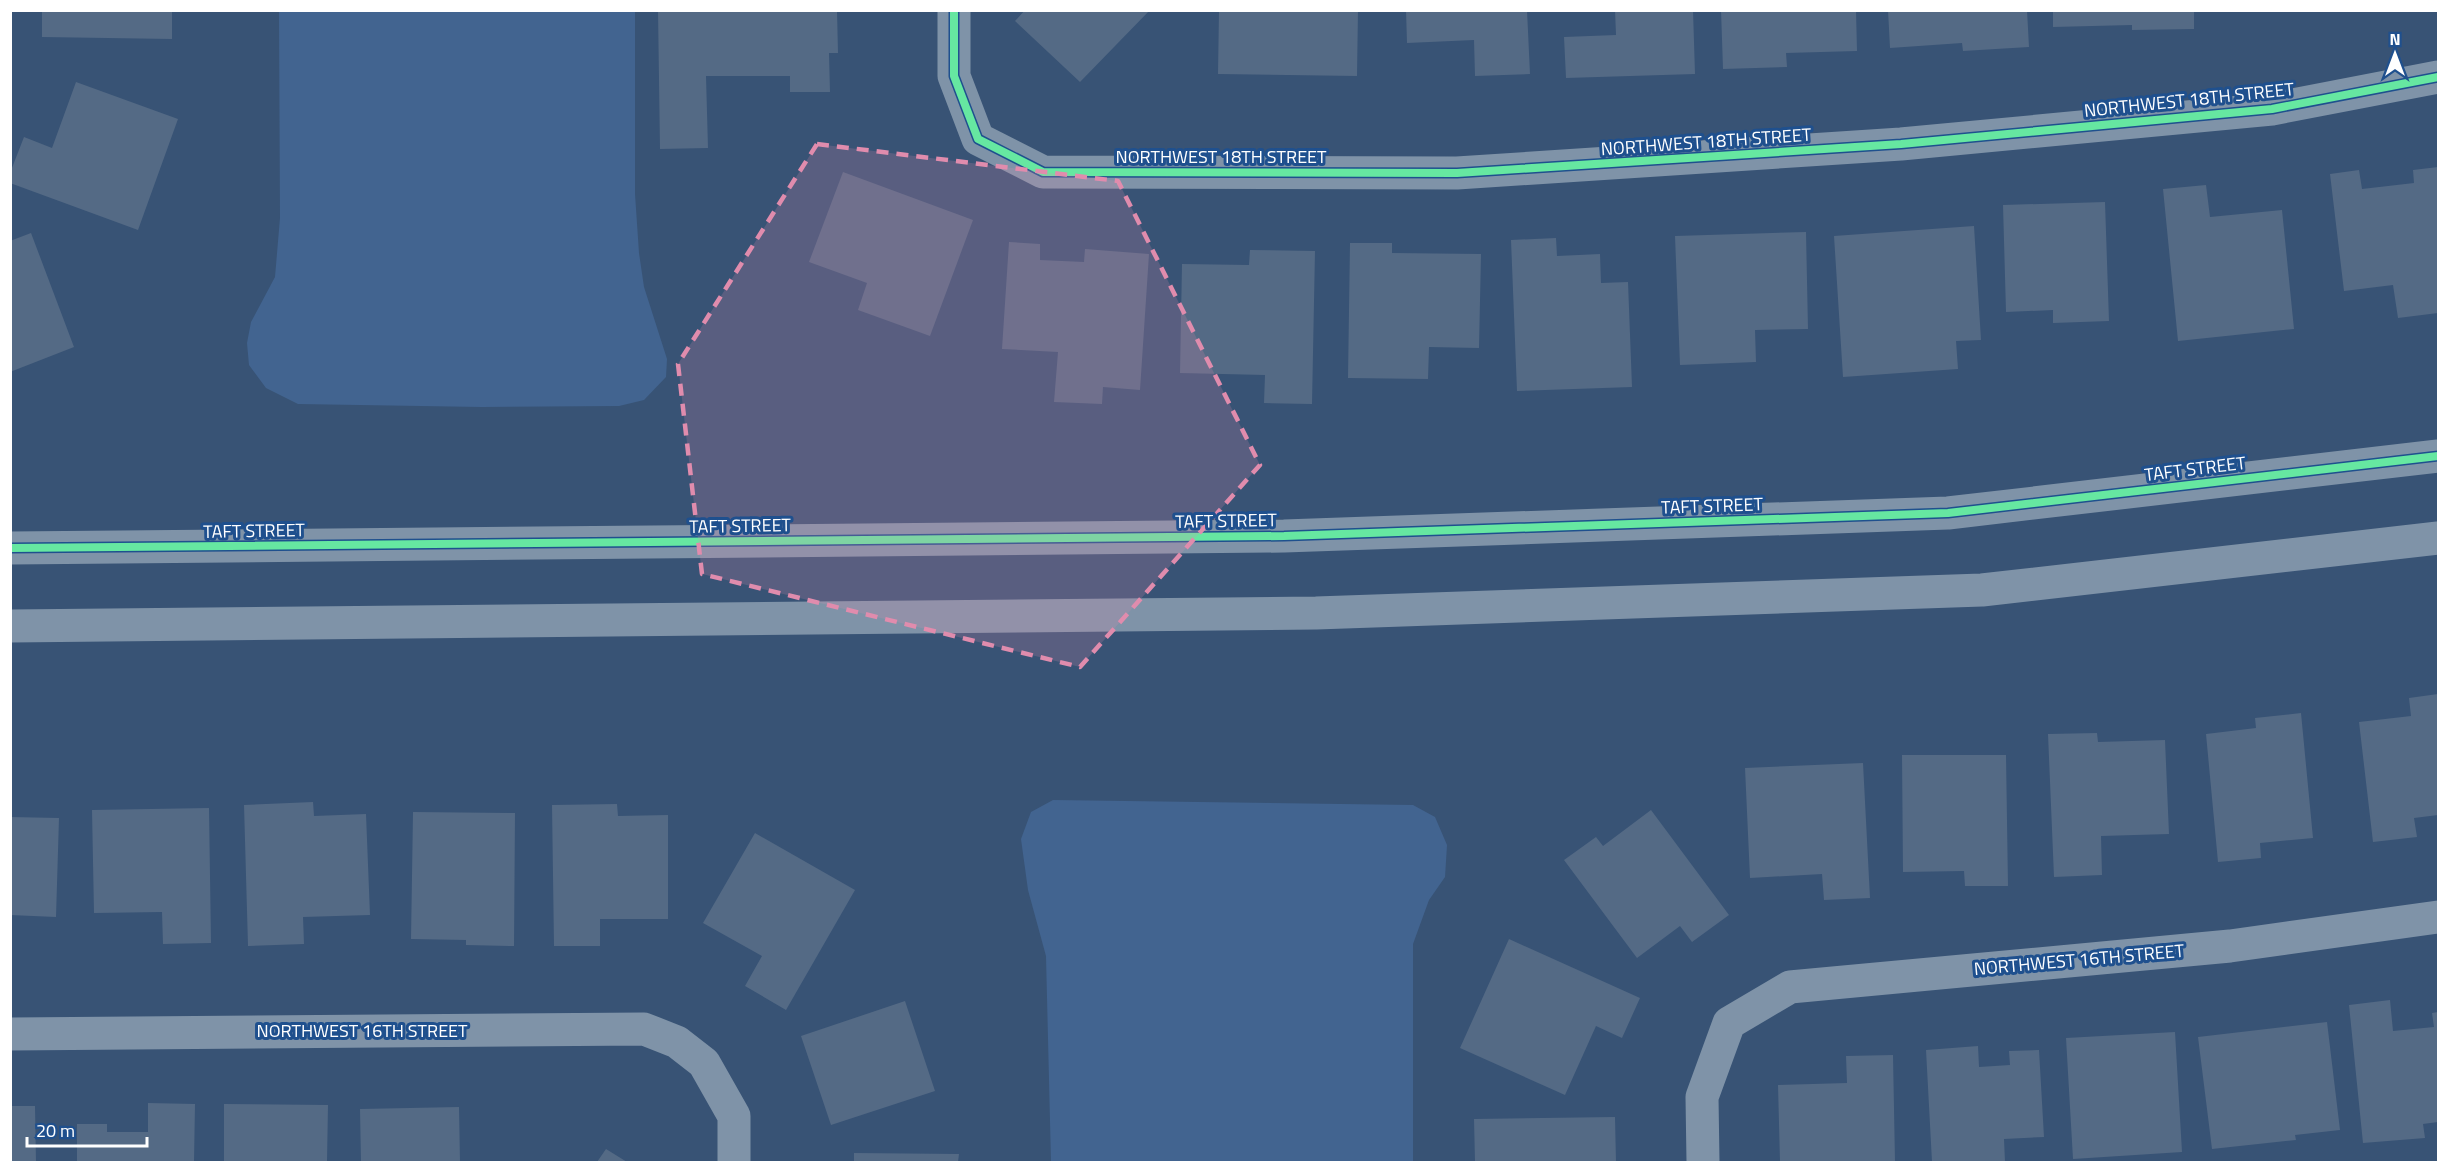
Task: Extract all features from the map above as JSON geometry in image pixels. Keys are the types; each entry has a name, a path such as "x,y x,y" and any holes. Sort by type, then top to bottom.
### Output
{"street":[{"name":"NORTHWEST 18TH STREET","path":"954,10 954,76 978,138 1043,172 1457,173 1901,144 2272,109 2439,78"},
{"name":"TAFT STREET","path":"10,548 1284,536 1948,513 2439,456"},
{"path":"10,626 1316,613 1970,591 2439,537"},
{"name":"NORTHWEST 16TH STREET","path":"1703,1162 1702,1096 1729,1023 1790,987 2230,946 2439,917"},
{"name":"NORTHWEST 16TH STREET","path":"10,1034 644,1029 677,1042 704,1064 734,1116 734,1162"}],"highlighted area":[{"path":"817,144 1118,181 1260,465 1080,667 702,574 678,364"}],"water":[{"path":"279,11 635,11 635,194 639,253 644,287 667,359 666,377 644,400 619,406 482,407 298,404 266,388 249,365 247,343 251,322 275,277 280,218"},
{"path":"1053,800 1413,805 1435,817 1447,845 1445,877 1429,900 1413,944 1413,1162 1051,1162 1046,956 1028,890 1021,839 1031,812"}],"building":[{"path":"42,10 172,10 172,39 42,37"},
{"path":"658,10 837,10 838,53 829,53 830,92 790,92 790,76 706,76 708,148 660,149"},
{"path":"1025,10 1150,10 1080,82 1015,21"},
{"path":"1219,10 1358,10 1357,76 1218,74"},
{"path":"1406,10 1527,10 1530,74 1475,76 1474,40 1407,43"},
{"path":"1615,10 1693,10 1695,74 1566,78 1564,37 1616,35"},
{"path":"1721,10 1856,10 1857,51 1786,53 1787,67 1723,69"},
{"path":"1888,10 2027,10 2029,47 1963,51 1962,43 1890,48"},
{"path":"2053,10 2194,10 2194,29 2132,30 2132,25 2053,27"},
{"path":"76,82 178,119 138,230 10,183 10,173 24,137 52,148"},
{"path":"2438,167 2438,313 2398,318 2393,285 2344,291 2330,174 2359,170 2362,189 2414,183 2413,170"},
{"path":"843,172 973,220 930,336 858,310 867,283 809,262"},
{"path":"2206,185 2210,217 2282,210 2294,329 2178,341 2163,189"},
{"path":"2105,202 2109,321 2053,323 2053,310 2006,312 2003,205"},
{"path":"1974,226 1981,340 1956,341 1958,369 1843,377 1834,236"},
{"path":"1806,232 1808,329 1755,330 1756,362 1680,365 1675,236"},
{"path":"31,233 74,347 10,372 10,241"},
{"path":"1556,238 1557,256 1600,254 1601,283 1628,282 1632,387 1517,391 1511,240"},
{"path":"1009,242 1040,244 1040,260 1084,262 1085,249 1149,254 1140,390 1103,387 1102,404 1054,402 1058,352 1002,349"},
{"path":"1350,243 1392,243 1392,253 1481,254 1479,348 1429,347 1428,379 1348,378"},
{"path":"1250,250 1315,251 1312,404 1264,403 1265,375 1180,373 1182,264 1249,265"},
{"path":"2438,694 2438,815 2414,818 2417,837 2373,842 2359,722 2411,716 2409,698"},
{"path":"2301,713 2313,838 2260,843 2261,858 2218,862 2206,734 2256,728 2255,718"},
{"path":"2097,733 2098,742 2165,740 2169,834 2101,836 2102,875 2054,877 2048,734"},
{"path":"1902,755 2006,755 2008,886 1965,886 1964,871 1903,872"},
{"path":"1863,763 1870,898 1824,900 1822,874 1750,878 1745,768"},
{"path":"313,802 314,816 366,814 370,915 303,917 304,944 248,946 244,805"},
{"path":"617,804 618,816 668,815 668,919 600,919 600,946 554,946 552,805"},
{"path":"209,808 211,943 163,944 162,912 94,913 92,810"},
{"path":"1651,810 1729,915 1692,942 1680,926 1637,958 1564,860 1596,837 1603,846"},
{"path":"413,812 515,813 514,946 466,945 466,940 411,939"},
{"path":"10,817 59,818 56,917 10,915"},
{"path":"755,833 855,890 786,1010 745,986 762,956 703,923"},
{"path":"1509,939 1640,998 1622,1038 1596,1026 1565,1095 1460,1048"},
{"path":"2390,1000 2393,1031 2434,1027 2432,1013 2438,1012 2438,1122 2423,1124 2425,1138 2363,1143 2349,1005"},
{"path":"905,1001 935,1091 831,1125 801,1036"},
{"path":"2327,1022 2340,1130 2295,1135 2296,1140 2212,1149 2198,1037"},
{"path":"2175,1032 2182,1152 2073,1159 2066,1038"},
{"path":"1978,1046 1979,1067 2010,1065 2009,1051 2039,1050 2044,1137 2004,1139 2005,1162 1932,1162 1926,1050"},
{"path":"1893,1055 1895,1162 1780,1162 1778,1085 1847,1083 1846,1056"},
{"path":"148,1103 195,1104 194,1162 77,1162 77,1124 107,1124 107,1132 148,1132"},
{"path":"224,1104 328,1105 327,1162 224,1162"},
{"path":"10,1106 35,1106 36,1162 10,1162"},
{"path":"459,1107 460,1162 361,1162 360,1109"},
{"path":"1615,1117 1616,1162 1475,1162 1474,1119"},
{"path":"606,1149 627,1162 597,1162"},
{"path":"854,1153 959,1154 958,1162 854,1162"}],"cycle path":[{"path":"954,10 954,76 978,139 1043,172 1457,173 1901,144 2272,109 2438,77"},
{"path":"10,548 1284,536 1948,513 2438,456"}]}
